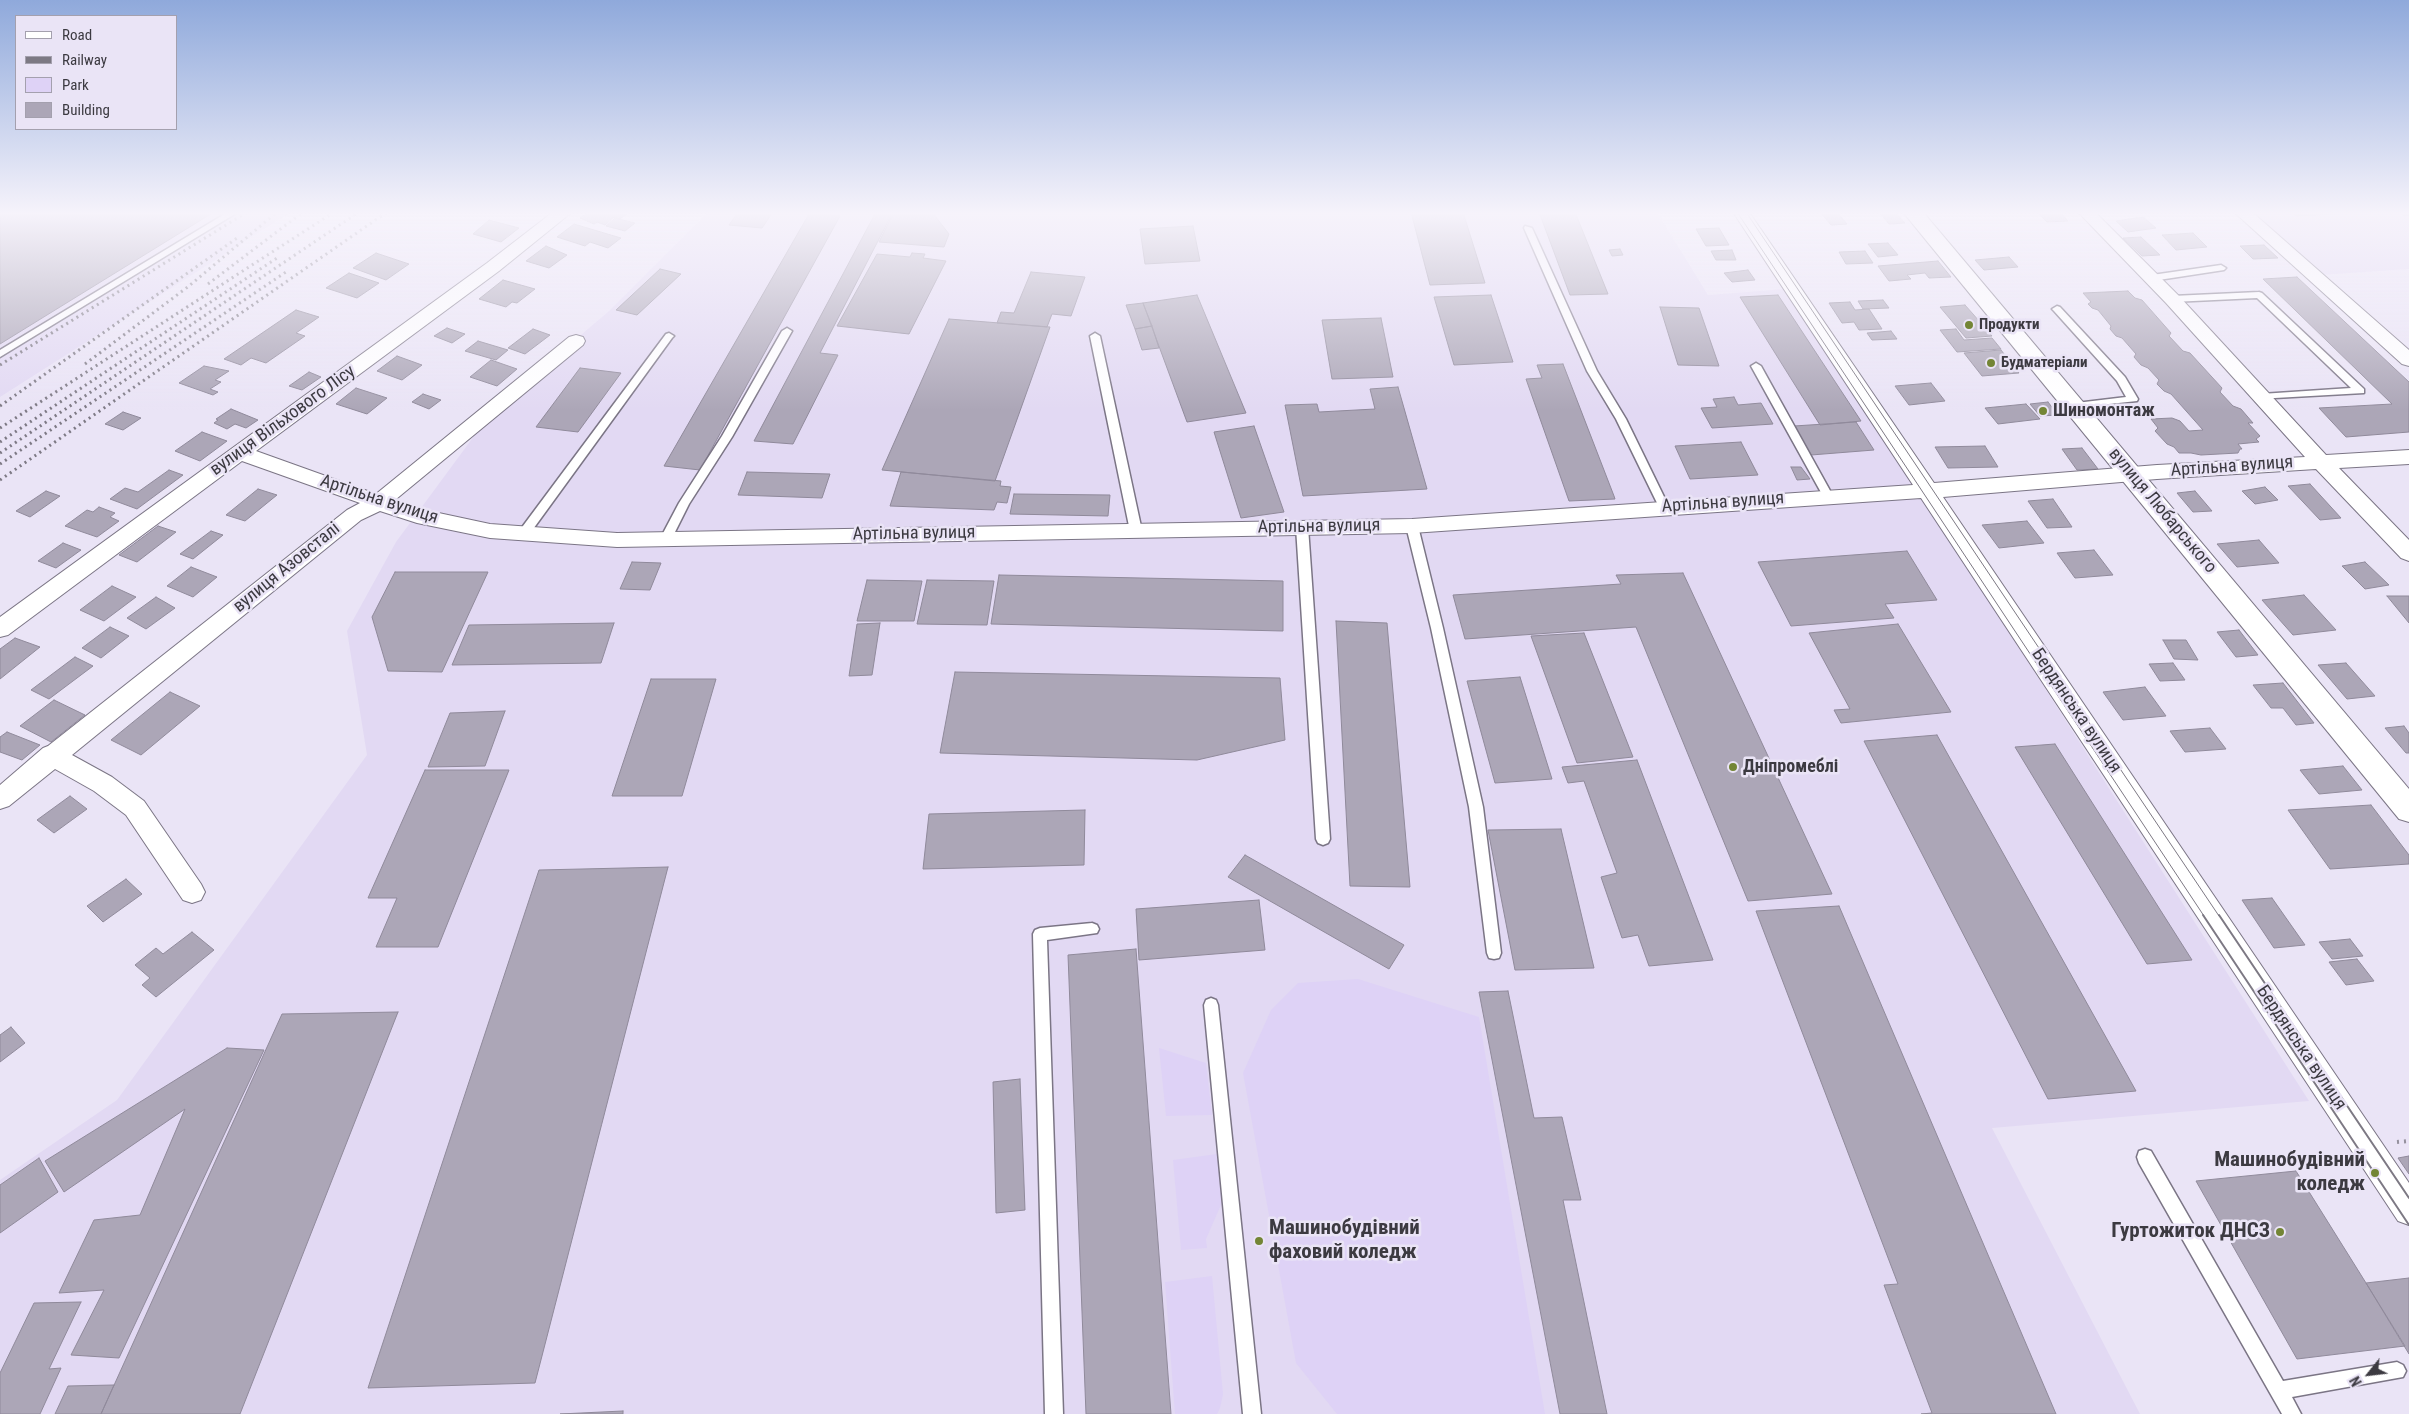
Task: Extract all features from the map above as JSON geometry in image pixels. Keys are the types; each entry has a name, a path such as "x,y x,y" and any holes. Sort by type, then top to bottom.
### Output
{"main road":[{"name":"вулиця Любарського","path":"1968,278 2409,810"}],"street":[{"name":"вулиця Вільхового Лісу","path":"0,629 475,278"},
{"name":"Бердянська вулиця","path":"1785,278 2409,1210"},
{"path":"2152,278 2320,462 2409,553"},
{"path":"2316,278 2409,360"},
{"name":"вулиця Азовсталі","path":"0,798 354,515 378,503 576,341"},
{"name":"Артільна вулиця","path":"240,453 417,516 490,531 617,540 1412,526 1664,507 2409,457"},
{"path":"52,755 103,784 135,808 192,892"}],"lane":[{"path":"0,354 125,278"},
{"path":"1550,278 1592,371 1622,419 1664,507"},
{"path":"2172,299 2259,295 2360,391 2261,397"},
{"path":"2057,309 2121,379 2133,399 2076,406"},
{"path":"666,539 688,495 727,437 787,332"},
{"path":"524,533 669,336"},
{"path":"1095,336 1136,530"},
{"path":"1756,366 1828,496"},
{"path":"1412,526 1437,628 1476,807 1494,953"},
{"path":"1302,527 1323,839"},
{"path":"1054,1414 1040,934 1092,929"},
{"path":"1211,1005 1252,1414"},
{"path":"2145,1157 2292,1414"},
{"path":"2279,1390 2396,1371"}],"shaded area":[{"path":"0,278 187,278 0,397"},
{"path":"642,278 1698,278 1708,295 1785,289 1883,435 2309,1101 1992,1128 2140,1414 0,1414 0,1180 117,1100 367,755 347,631 396,542 494,409 609,311"}],"green space":[{"path":"1358,979 1479,1017 1545,1414 1337,1414 1296,1363 1243,1073 1271,1010 1298,983"},
{"path":"1159,1048 1206,1063 1212,1115 1166,1116"},
{"path":"1217,1154 1224,1198 1206,1239 1207,1248 1181,1250 1173,1160"},
{"path":"1212,1276 1223,1394 1220,1408 1217,1414 1175,1414 1165,1282"}],"building":[{"path":"0,278 107,278 0,344"},
{"path":"341,278 364,278 379,283 357,298 326,288"},
{"path":"650,278 677,278 637,315 616,310"},
{"path":"772,278 806,278 700,470 664,466"},
{"path":"841,278 859,278 820,353 838,355 793,444 754,441"},
{"path":"864,278 937,278 909,334 837,326"},
{"path":"1029,278 1085,278 1071,316 1052,314 1047,327 997,323 1001,312 1014,313"},
{"path":"1428,278 1483,278 1485,283 1430,285"},
{"path":"1564,278 1602,278 1608,294 1570,295"},
{"path":"1728,278 1754,278 1755,280 1732,282"},
{"path":"1887,278 1911,279 1889,281"},
{"path":"2298,278 2409,382 2409,432 2346,437 2319,408 2392,404 2263,279"},
{"path":"503,280 535,289 517,303 512,302 506,307 479,299"},
{"path":"2128,291 2135,298 2142,300 2171,333 2169,336 2183,351 2190,353 2222,388 2220,392 2233,406 2241,409 2253,423 2248,423 2260,436 2256,439 2259,442 2238,444 2242,449 2238,453 2201,455 2179,453 2155,431 2158,428 2151,419 2172,418 2180,421 2189,431 2203,430 2171,394 2164,391 2157,384 2159,380 2134,357 2136,354 2122,338 2116,336 2110,329 2111,326 2098,310 2088,304 2091,302 2083,293"},
{"path":"1197,295 1246,413 1187,422 1143,303"},
{"path":"1491,295 1513,362 1454,365 1434,297"},
{"path":"1778,295 1861,421 1820,425 1740,297"},
{"path":"1883,300 1889,308 1863,309 1858,301"},
{"path":"1850,302 1855,310 1869,309 1882,329 1859,330 1854,322 1842,323 1829,303"},
{"path":"1143,303 1152,326 1135,329 1126,305"},
{"name":"Продукти","path":"1965,305 1992,336 1966,338 1940,307"},
{"path":"1660,307 1699,308 1719,366 1678,365"},
{"path":"296,310 319,317 296,333 305,336 266,363 251,358 241,365 224,359"},
{"path":"1381,318 1393,377 1332,379 1322,320"},
{"path":"949,319 1050,327 995,481 882,470"},
{"path":"1152,326 1159,348 1142,350 1135,329"},
{"path":"447,328 465,334 452,343 434,336"},
{"path":"533,329 550,335 525,354 508,348"},
{"path":"1956,329 1964,340 1992,338 2001,349 1957,352 1940,330"},
{"path":"1891,331 1897,339 1872,340 1867,333"},
{"path":"478,341 508,350 496,360 465,351"},
{"name":"Будматеріали","path":"2001,350 2019,373 1982,376 1964,353"},
{"path":"397,356 422,365 402,380 377,371"},
{"path":"491,360 517,369 497,386 470,377"},
{"path":"1563,364 1615,499 1569,501 1526,379 1542,378 1537,365"},
{"path":"204,366 229,371 215,380 221,382 210,389 218,392 213,395 179,383"},
{"path":"580,368 621,373 578,432 536,427"},
{"path":"309,372 321,377 302,390 289,386"},
{"path":"1931,383 1945,401 1909,405 1895,386"},
{"path":"1398,387 1427,489 1303,496 1285,405 1317,404 1319,412 1375,409 1370,389"},
{"path":"356,388 387,398 367,414 336,404"},
{"path":"423,394 441,400 429,409 412,402"},
{"path":"1734,397 1738,405 1761,403 1773,424 1712,428 1701,408 1717,407 1713,399"},
{"path":"2048,402 2058,415 2040,416 2030,404"},
{"path":"2026,404 2040,419 1998,424 1985,408"},
{"path":"231,409 258,420 246,428 235,424 227,429 214,423 218,420 216,419"},
{"path":"123,412 141,418 123,430 105,424"},
{"path":"1856,422 1874,450 1811,455 1794,426"},
{"path":"1254,426 1284,512 1241,518 1214,432"},
{"path":"202,432 227,441 200,461 175,451"},
{"path":"1741,442 1758,475 1690,479 1675,446"},
{"path":"1985,446 1998,467 1948,468 1935,447"},
{"path":"2082,448 2098,469 2077,470 2062,449"},
{"path":"1791,467 1801,467 1810,479 1797,480"},
{"path":"169,470 183,475 137,509 110,499 125,488 138,492"},
{"path":"747,472 830,474 822,498 738,495"},
{"path":"901,472 1001,481 1000,486 1011,487 1007,503 997,502 994,510 890,506"},
{"path":"2310,484 2341,518 2320,520 2288,486"},
{"path":"2265,487 2278,500 2255,504 2242,491"},
{"path":"258,489 277,495 245,521 226,515"},
{"path":"46,491 60,496 30,517 16,511"},
{"path":"2195,491 2212,511 2193,512 2177,493"},
{"path":"1014,494 1110,495 1108,516 1010,514"},
{"path":"2053,499 2072,527 2047,528 2028,501"},
{"path":"99,507 115,513 110,517 119,521 97,537 65,526 87,510 93,512"},
{"path":"2027,521 2044,543 1999,548 1982,525"},
{"path":"158,526 176,532 137,562 119,555"},
{"path":"211,531 223,535 193,559 180,554"},
{"path":"2259,540 2279,563 2237,567 2217,544"},
{"path":"63,543 81,550 56,568 38,561"},
{"path":"2094,550 2113,575 2075,578 2057,553"},
{"path":"1907,551 1937,600 1885,604 1894,618 1791,626 1758,562"},
{"path":"632,562 661,563 650,590 620,589"},
{"path":"2365,562 2389,585 2365,589 2342,566"},
{"path":"191,567 217,577 193,597 167,586"},
{"path":"395,572 488,572 442,672 388,671 372,617"},
{"name":"Дніпромеблі","path":"1683,573 1832,894 1748,901 1636,627 1465,639 1453,595 1621,584 1616,575"},
{"path":"999,575 1283,581 1283,631 991,624"},
{"path":"867,580 922,581 914,621 857,621"},
{"path":"927,580 994,581 987,625 917,624"},
{"path":"112,586 136,597 104,621 80,610"},
{"path":"2304,595 2336,630 2293,635 2262,600"},
{"path":"2387,596 2409,596 2409,623"},
{"path":"156,597 175,608 146,629 127,618"},
{"path":"1336,621 1387,623 1410,887 1350,886"},
{"path":"614,623 601,663 452,665 469,625"},
{"path":"880,623 872,675 849,676 857,624"},
{"path":"1898,624 1951,712 1841,723 1834,710 1850,709 1809,633"},
{"path":"110,627 129,636 101,658 82,648"},
{"path":"2239,630 2258,655 2236,657 2217,632"},
{"path":"1584,633 1633,757 1577,763 1531,636"},
{"path":"15,638 40,647 0,679 0,649"},
{"path":"2163,640 2186,640 2198,660 2174,659"},
{"path":"75,657 93,666 49,699 31,690"},
{"path":"2173,663 2185,680 2160,681 2149,664"},
{"path":"2346,663 2375,696 2347,699 2318,665"},
{"path":"955,672 1280,678 1285,740 1197,760 940,753"},
{"path":"1520,677 1552,779 1495,783 1467,681"},
{"path":"651,679 716,679 682,796 612,796"},
{"path":"2283,683 2314,723 2296,725 2283,708 2271,708 2253,685"},
{"path":"2145,687 2166,716 2123,720 2103,692"},
{"path":"170,692 200,706 141,755 111,740"},
{"path":"54,700 85,715 51,742 20,726"},
{"path":"505,711 485,766 428,767 450,713"},
{"path":"2404,726 2409,733 2409,753 2406,753 2385,728"},
{"path":"2210,728 2226,749 2185,752 2170,731"},
{"path":"7,732 40,745 22,760 0,752 0,737"},
{"path":"1937,735 2136,1091 2048,1099 1864,741"},
{"path":"2055,744 2192,960 2147,964 2015,747"},
{"path":"1637,760 1713,960 1649,966 1638,935 1622,938 1601,877 1617,873 1584,781 1568,783 1562,767"},
{"path":"2343,766 2362,790 2319,794 2300,770"},
{"path":"425,770 509,770 438,947 376,947 397,898 368,898"},
{"path":"70,796 87,809 54,833 37,820"},
{"path":"2371,805 2409,855 2409,864 2330,869 2288,810"},
{"path":"1085,810 1084,865 923,869 929,814"},
{"path":"1561,829 1594,968 1515,970 1488,830"},
{"path":"1245,855 1404,945 1389,969 1228,877"},
{"path":"668,867 535,1383 368,1388 539,870"},
{"path":"126,879 142,894 103,922 87,906"},
{"path":"2272,898 2305,945 2274,948 2242,900"},
{"path":"1259,900 1265,950 1139,960 1136,909"},
{"path":"1839,906 2056,1414 1921,1414 1932,1413 1884,1285 1898,1284 1756,911"},
{"path":"192,932 214,950 156,997 142,985 150,978 135,965 156,948 163,954"},
{"path":"2350,939 2363,956 2332,959 2319,942"},
{"path":"1136,949 1171,1414 1086,1414 1068,955"},
{"path":"2357,959 2374,981 2346,985 2329,962"},
{"path":"1508,991 1534,1118 1562,1117 1581,1200 1563,1200 1607,1414 1560,1414 1479,992"},
{"path":"398,1012 240,1414 101,1414 282,1014"},
{"path":"11,1027 25,1043 0,1062 0,1035"},
{"path":"227,1048 264,1050 119,1358 71,1355 104,1290 59,1293 94,1220 140,1215 185,1109 64,1192 45,1161"},
{"path":"1020,1079 1025,1210 996,1213 993,1082"},
{"path":"2409,1156 2409,1174 2398,1158"},
{"path":"39,1158 58,1192 0,1233 0,1185"},
{"name":"Гуртожиток ДНСЗ","path":"2296,1171 2405,1346 2297,1359 2196,1181"},
{"path":"2409,1278 2409,1354 2366,1283"},
{"path":"81,1302 49,1369 61,1368 40,1414 0,1414 0,1373 34,1303"},
{"path":"114,1385 101,1414 55,1414 68,1386"},
{"path":"623,1411 623,1414 560,1414"}],"tram line":[{"path":"1781,278 2204,916"},
{"path":"1790,278 2219,916"},
{"path":"2203,915 2409,1225"},
{"path":"2219,915 2409,1198"}],"railway":[{"path":"0,365 140,278"},
{"path":"0,406 181,278"},
{"path":"85,364 199,278"},
{"path":"208,284 216,278"},
{"path":"0,428 232,278"},
{"path":"0,442 247,278"},
{"path":"0,453 261,278"},
{"path":"0,464 277,278"},
{"path":"0,480 292,278"}],"place":[{"name":"Продукти","path":"1969,325"},
{"name":"Будматеріали","path":"1991,363"},
{"name":"Шиномонтаж","path":"2043,411"},
{"name":"Дніпромеблі","path":"1733,767"},
{"name":"Машинобудівний коледж","path":"2375,1173"},
{"name":"Гуртожиток ДНСЗ","path":"2280,1232"},
{"name":"Машинобудівний фаховий коледж","path":"1259,1241"}]}
